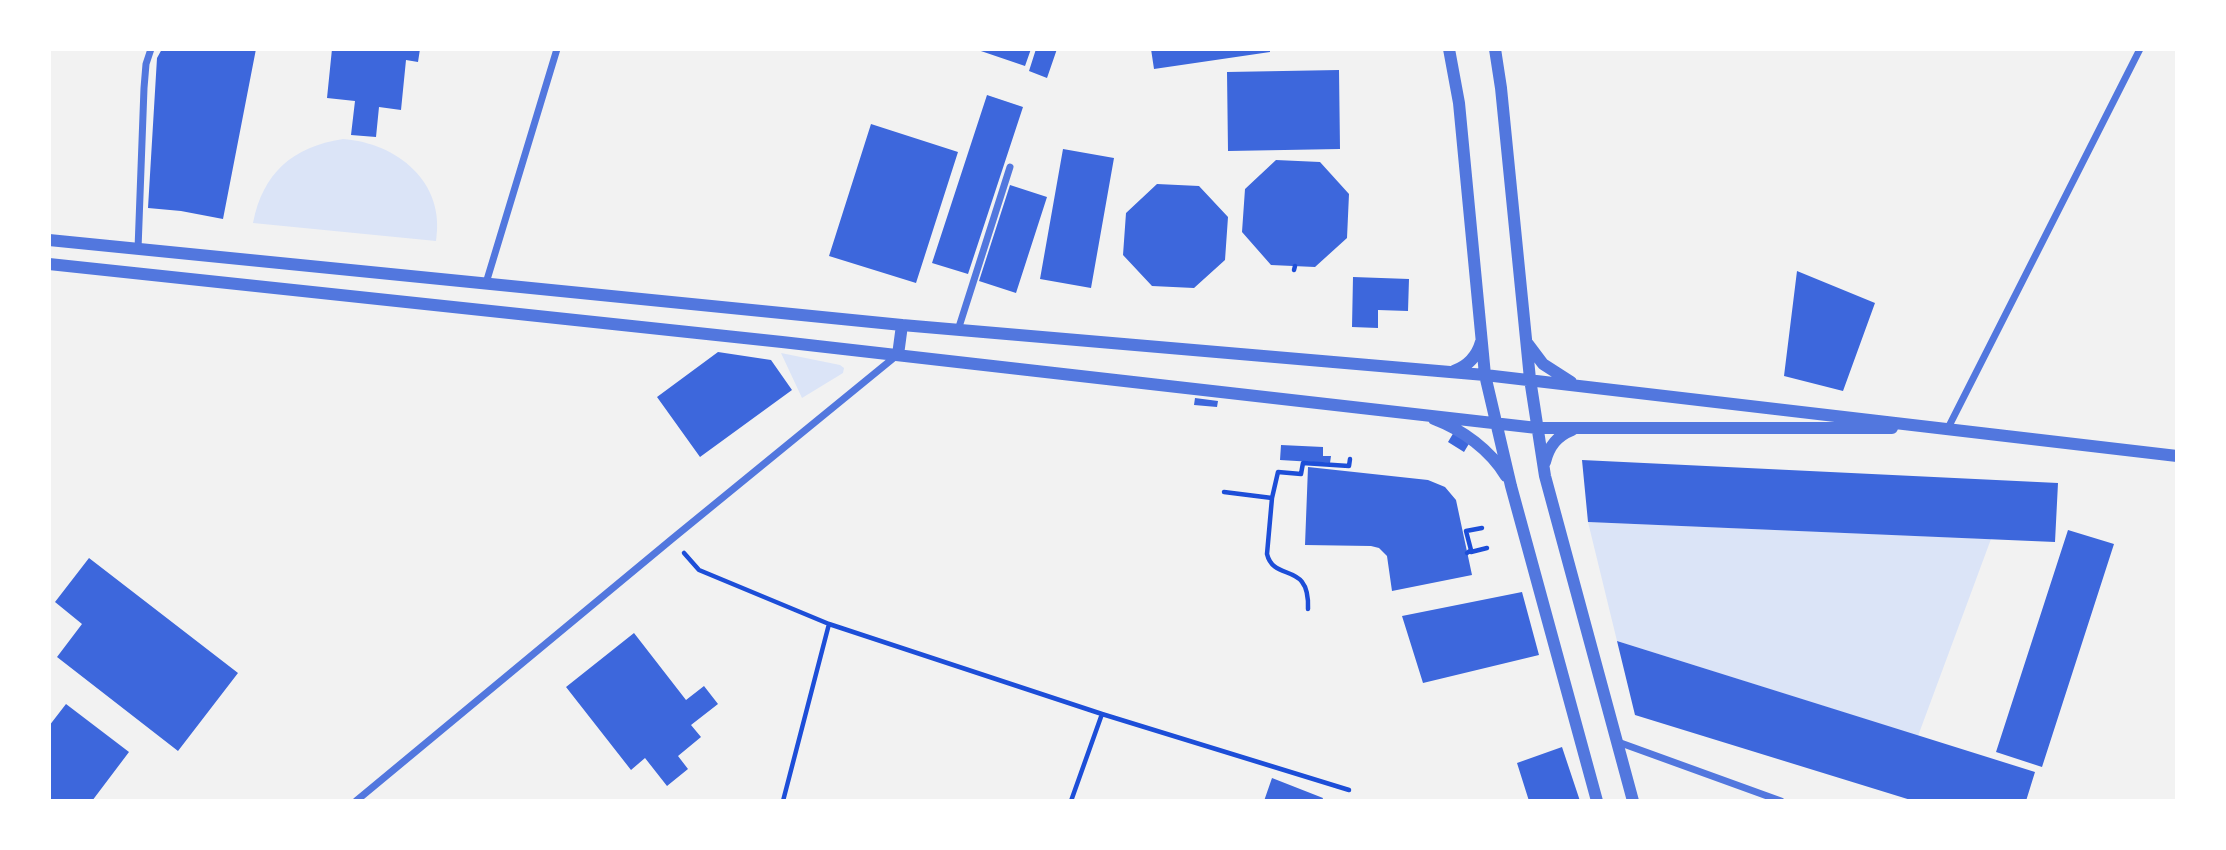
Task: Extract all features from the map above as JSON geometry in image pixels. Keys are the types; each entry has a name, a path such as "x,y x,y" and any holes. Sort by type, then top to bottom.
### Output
{"street":[{"path":"138,249 144,88 146,64 151,49"},
{"path":"486,283 557,49"},
{"path":"1449,49 1459,103 1485,375 1511,486 1597,801"},
{"path":"1495,49 1530,379 1545,476 1633,801"},
{"path":"1948,428 2140,49"},
{"path":"958,330 1010,167"},
{"path":"49,240 902,325 1530,379 2177,456"},
{"path":"49,264 898,355 1537,428 1948,428"},
{"path":"356,801 898,355 902,325"},
{"path":"1450,372 1462,368 1473,358 1481,333"},
{"path":"1526,340 1543,364 1576,385"},
{"path":"1393,411 1420,415 1447,424 1471,439 1500,468 1511,486"},
{"path":"1545,476 1544,464 1553,442 1562,434 1583,428"},
{"path":"1618,742 1781,801"}],"path":[{"path":"1308,609 1309,593 1306,585 1297,577 1273,566 1267,554 1272,498 1278,472 1301,474 1303,463 1349,466 1350,459"},
{"path":"1224,492 1272,498"},
{"path":"1482,528 1466,531 1471,550 1467,553 1487,548"},
{"path":"672,539 699,570 828,624 1102,714 1349,790"},
{"path":"783,801 828,624"},
{"path":"1071,801 1102,714"}],"shaded area":[{"path":"343,139 382,148 414,169 433,201 437,220 436,241 253,223 264,190 283,165 309,148"},
{"path":"781,353 840,365 844,368 843,373 802,398"},
{"path":"1588,522 1991,539 1918,736 1617,641"}],"building":[{"path":"162,49 256,49 223,219 148,208 157,58"},
{"path":"332,49 420,49 418,62 406,60 401,110 379,107 376,137 351,135 355,101 327,98"},
{"path":"975,49 1031,49 1025,66"},
{"path":"1036,49 1057,49 1047,78 1029,71"},
{"path":"1151,49 1270,49 1270,52 1154,69"},
{"path":"1339,70 1340,149 1228,151 1227,72"},
{"path":"987,95 1023,107 968,274 932,263"},
{"path":"871,124 958,152 916,283 829,256"},
{"path":"1063,149 1114,158 1091,288 1040,279"},
{"path":"1276,160 1320,162 1349,194 1347,238 1315,267 1271,265 1242,232 1245,189"},
{"path":"1157,184 1199,186 1228,217 1225,260 1194,288 1152,286 1123,255 1126,213"},
{"path":"1010,185 1047,197 1016,293 979,281"},
{"path":"1797,271 1875,303 1843,391 1784,376"},
{"path":"1353,277 1409,279 1408,311 1378,310 1378,328 1352,327"},
{"path":"718,352 771,360 792,390 700,457 657,397"},
{"path":"1195,398 1218,401 1217,407 1194,405"},
{"path":"1454,432 1470,442 1464,452 1448,442"},
{"path":"1281,445 1323,447 1323,456 1331,456 1330,463 1280,460"},
{"path":"1582,460 2058,483 2055,542 1588,522"},
{"path":"1308,467 1428,480 1445,487 1456,500 1472,575 1392,591 1387,556 1379,548 1305,545"},
{"path":"2068,530 2114,544 2042,767 1996,752"},
{"path":"89,558 238,673 178,751 57,657 82,624 55,602"},
{"path":"1522,592 1539,655 1423,683 1402,616"},
{"path":"634,633 686,700 704,686 718,704 691,725 701,737 678,756 688,769 667,786 645,758 631,770 566,687"},
{"path":"1617,641 2035,772 2026,801 1914,801 1635,715"},
{"path":"66,704 129,752 92,801 49,801 49,726"},
{"path":"1562,747 1580,801 1529,801 1517,763"},
{"path":"1272,778 1323,798 1322,801 1264,801"}]}
